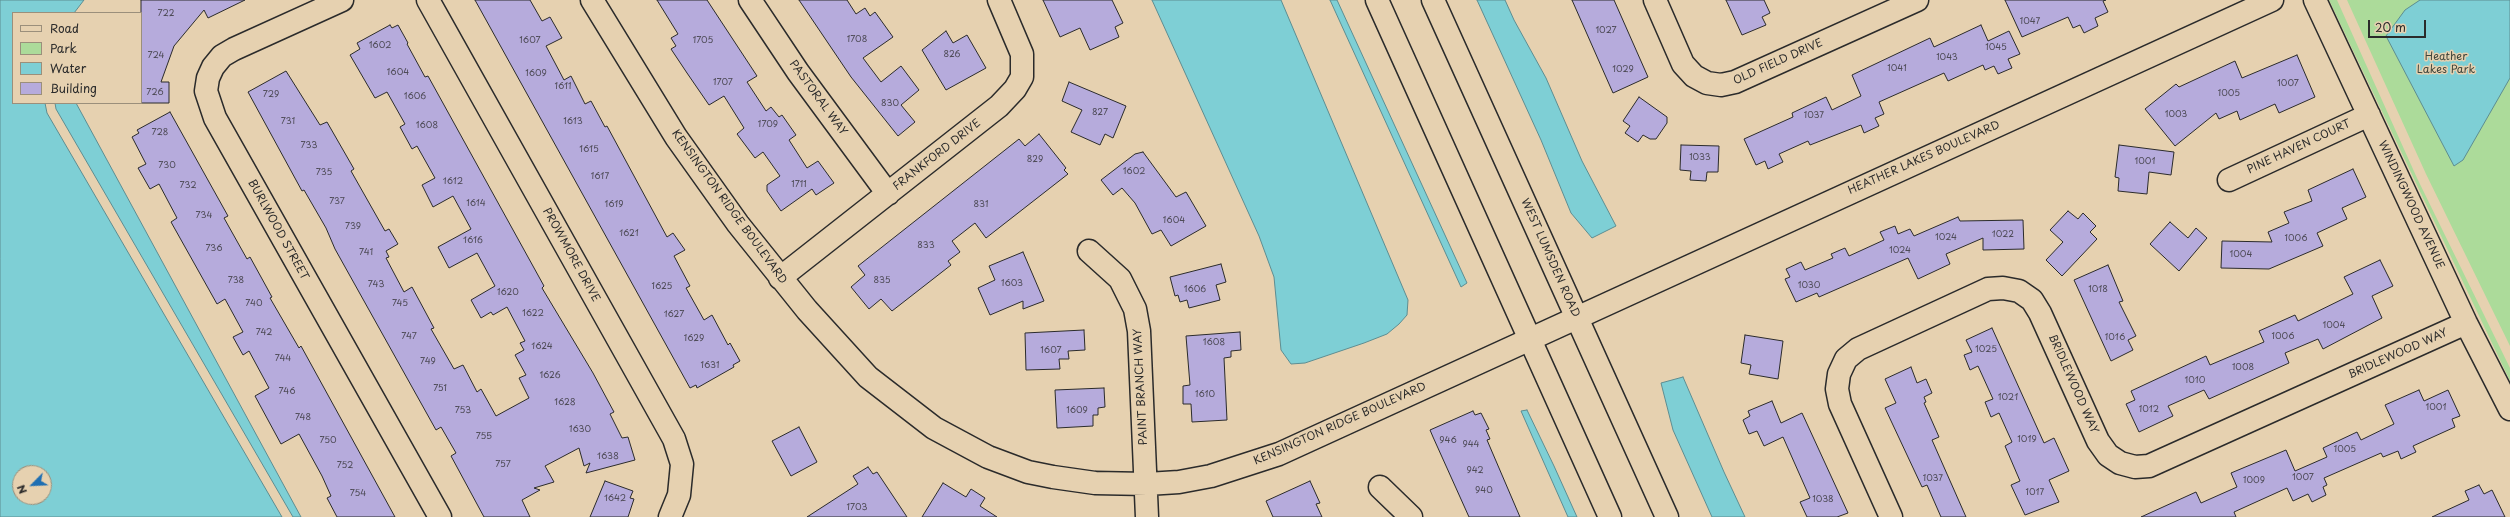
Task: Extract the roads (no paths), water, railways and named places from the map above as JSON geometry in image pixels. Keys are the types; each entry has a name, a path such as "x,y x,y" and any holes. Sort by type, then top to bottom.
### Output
{"street":[{"name":"BURLWOOD STREET","path":"342,0 234,49 222,56 213,67 208,78 206,91 215,118 440,517"},
{"name":"PROWMORE DRIVE","path":"428,0 674,439 682,464 679,495 670,517"},
{"name":"KENSINGTON RIDGE BOULEVARD","path":"592,0 676,137 780,278 835,343 868,377 911,412 959,442 1007,464 1053,477 1096,483 1146,484 1179,482 1211,476 1279,454 1577,317"},
{"name":"PASTORAL WAY","path":"750,0 798,72 888,194"},
{"name":"FRANKFORD DRIVE","path":"780,278 999,106 1019,83 1023,70 1022,54 999,0"},
{"path":"1377,0 1610,517"},
{"name":"WEST LUMSDEN ROAD","path":"1433,0 1667,517"},
{"name":"OLD FIELD DRIVE","path":"1655,0 1683,64 1694,76 1707,83 1721,85 1735,82 1917,0"},
{"name":"HEATHER LAKES BOULEVARD","path":"1577,317 2272,0"},
{"name":"WINDINGWOOD AVENUE","path":"2316,0 2368,115 2466,323 2510,409"},
{"name":"PINE HAVEN COURT","path":"2230,180 2368,115"},
{"name":"PAINT BRANCH WAY","path":"1089,251 1120,279 1135,309 1139,331 1147,517"},
{"name":"BRIDLEWOOD WAY","path":"1891,517 1840,404 1837,389 1839,374 1846,359 1858,349 1988,289 2003,288 2019,291 2032,300 2040,313 2098,441 2108,455 2120,463 2135,467 2149,466 2466,323"},
{"path":"1380,487 1411,517"}],"water":[{"path":"0,0 84,0 75,12 12,12 12,104 45,104 47,113 282,517 0,517"},
{"path":"1152,0 1281,0 1408,300 1407,315 1387,334 1305,363 1291,364 1281,350 1274,277 1259,236"},
{"path":"1330,0 1337,0 1467,283 1461,287"},
{"path":"1477,0 1505,0 1514,20 1546,78 1582,161 1616,226 1592,238 1571,213 1541,140"},
{"path":"2420,0 2510,0 2510,78 2463,160 2454,166 2386,36 2405,10"},
{"path":"55,104 77,104 301,517 293,517 56,109"},
{"path":"1683,377 1745,517 1712,517 1673,430 1661,383"},
{"path":"1527,410 1577,517 1568,517 1521,411"}],"park label":[{"name":"Heather Lakes Park","path":"2446,63"}]}
